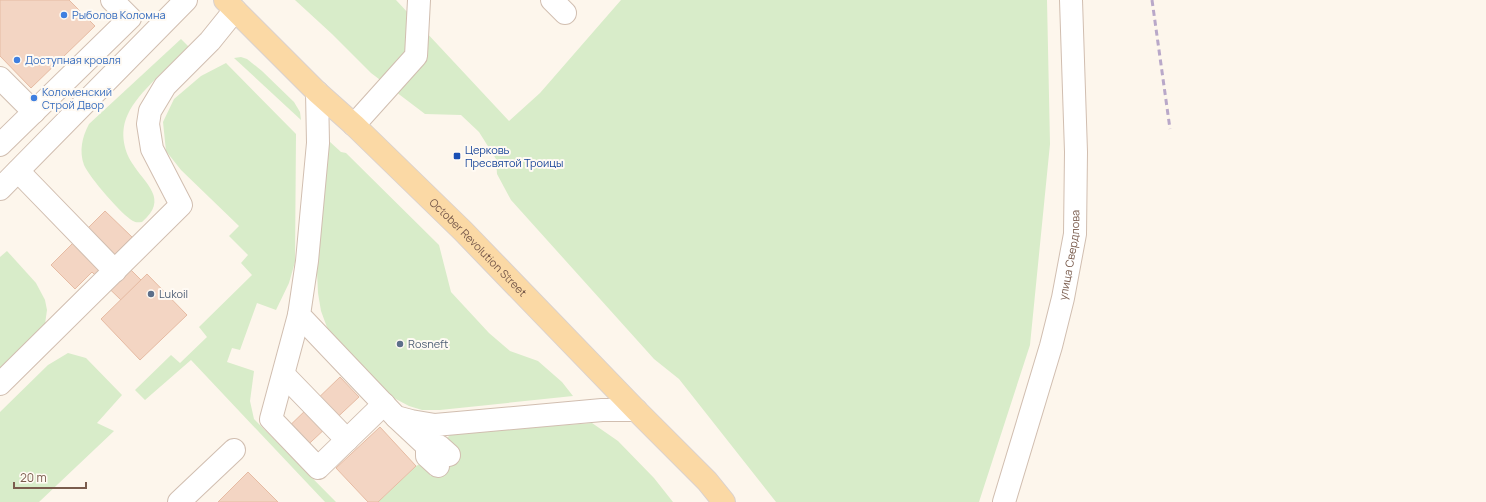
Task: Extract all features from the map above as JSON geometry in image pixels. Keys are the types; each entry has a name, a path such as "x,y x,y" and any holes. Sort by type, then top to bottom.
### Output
{"main road":[{"name":"October Revolution Street","path":"230,5 317,92 463,231 636,410 707,481 724,502"}],"street":[{"path":"0,144 130,18 112,0"},
{"path":"0,189 186,0"},
{"path":"354,126 416,56 419,0"},
{"name":"улица Свердлова","path":"1004,502 1063,298 1075,234 1076,152 1071,0"},
{"path":"0,384 180,206 152,149 148,124 150,111 165,86 210,41 230,5"},
{"path":"0,78 34,112"},
{"path":"317,92 318,143 307,261 299,315 272,419 318,468 347,440 390,410"},
{"path":"18,171 115,271"},
{"path":"299,315 390,410 427,446 427,456 443,461"},
{"path":"284,375 347,440"},
{"path":"390,410 411,421 435,425 594,411 636,410"},
{"path":"178,502 234,450"}],"green space":[{"path":"295,0 396,0 509,121 540,93 621,0 1047,0 1050,144 1030,345 979,502 776,502 679,379 654,359 511,200 497,174 496,159 479,132 461,115 425,114 371,73"},
{"path":"181,39 189,47 139,97 128,114 124,126 123,133 126,152 148,185 154,199 154,206 150,214 142,222 135,222 114,204 87,171 82,160 83,139 89,124"},
{"path":"241,57 247,59 262,71 294,102 300,112 301,120 234,58"},
{"path":"226,63 296,134 295,262 289,283 276,310 257,303 240,350 232,348 227,362 254,371 250,401 254,419 336,502 325,502 191,360 145,400 135,390 171,355 180,363 207,337 199,327 252,275 241,263 248,255 229,236 239,226 181,170 166,151 163,122 174,99 201,76"},
{"path":"329,141 341,152 346,153 439,245 451,292 489,333 510,351 538,361 562,382 573,396 440,410 422,410 409,406 392,397 328,330 321,311 317,272"},
{"path":"7,251 36,283 45,300 47,310 45,324 0,376 0,257"},
{"path":"68,353 86,358 122,395 97,423 114,431 39,502 0,502 0,412 48,365"},
{"path":"592,423 618,441 654,478 673,502 378,502 416,466 420,464 431,476 455,454 445,440 451,434"}],"building":[{"path":"0,0 69,0 95,26 31,88 0,56"},
{"path":"105,211 132,237 115,254 141,280 121,300 92,272 75,289 51,265"},
{"path":"147,274 187,315 140,360 101,319"},
{"path":"340,377 359,397 297,455 279,436"},
{"path":"380,427 416,466 378,502 368,502 336,468"},
{"path":"248,472 278,502 218,502"}],"railway":[{"path":"1152,0 1170,129"}],"place":[{"name":"Рыболов Коломна","path":"64,15"},
{"name":"Доступная кровля","path":"17,60"},
{"name":"Коломенский Строй Двор","path":"34,98"},
{"name":"Церковь Пресвятой Троицы","path":"457,156"},
{"name":"Lukoil","path":"151,294"},
{"name":"Rosneft","path":"400,344"}]}
